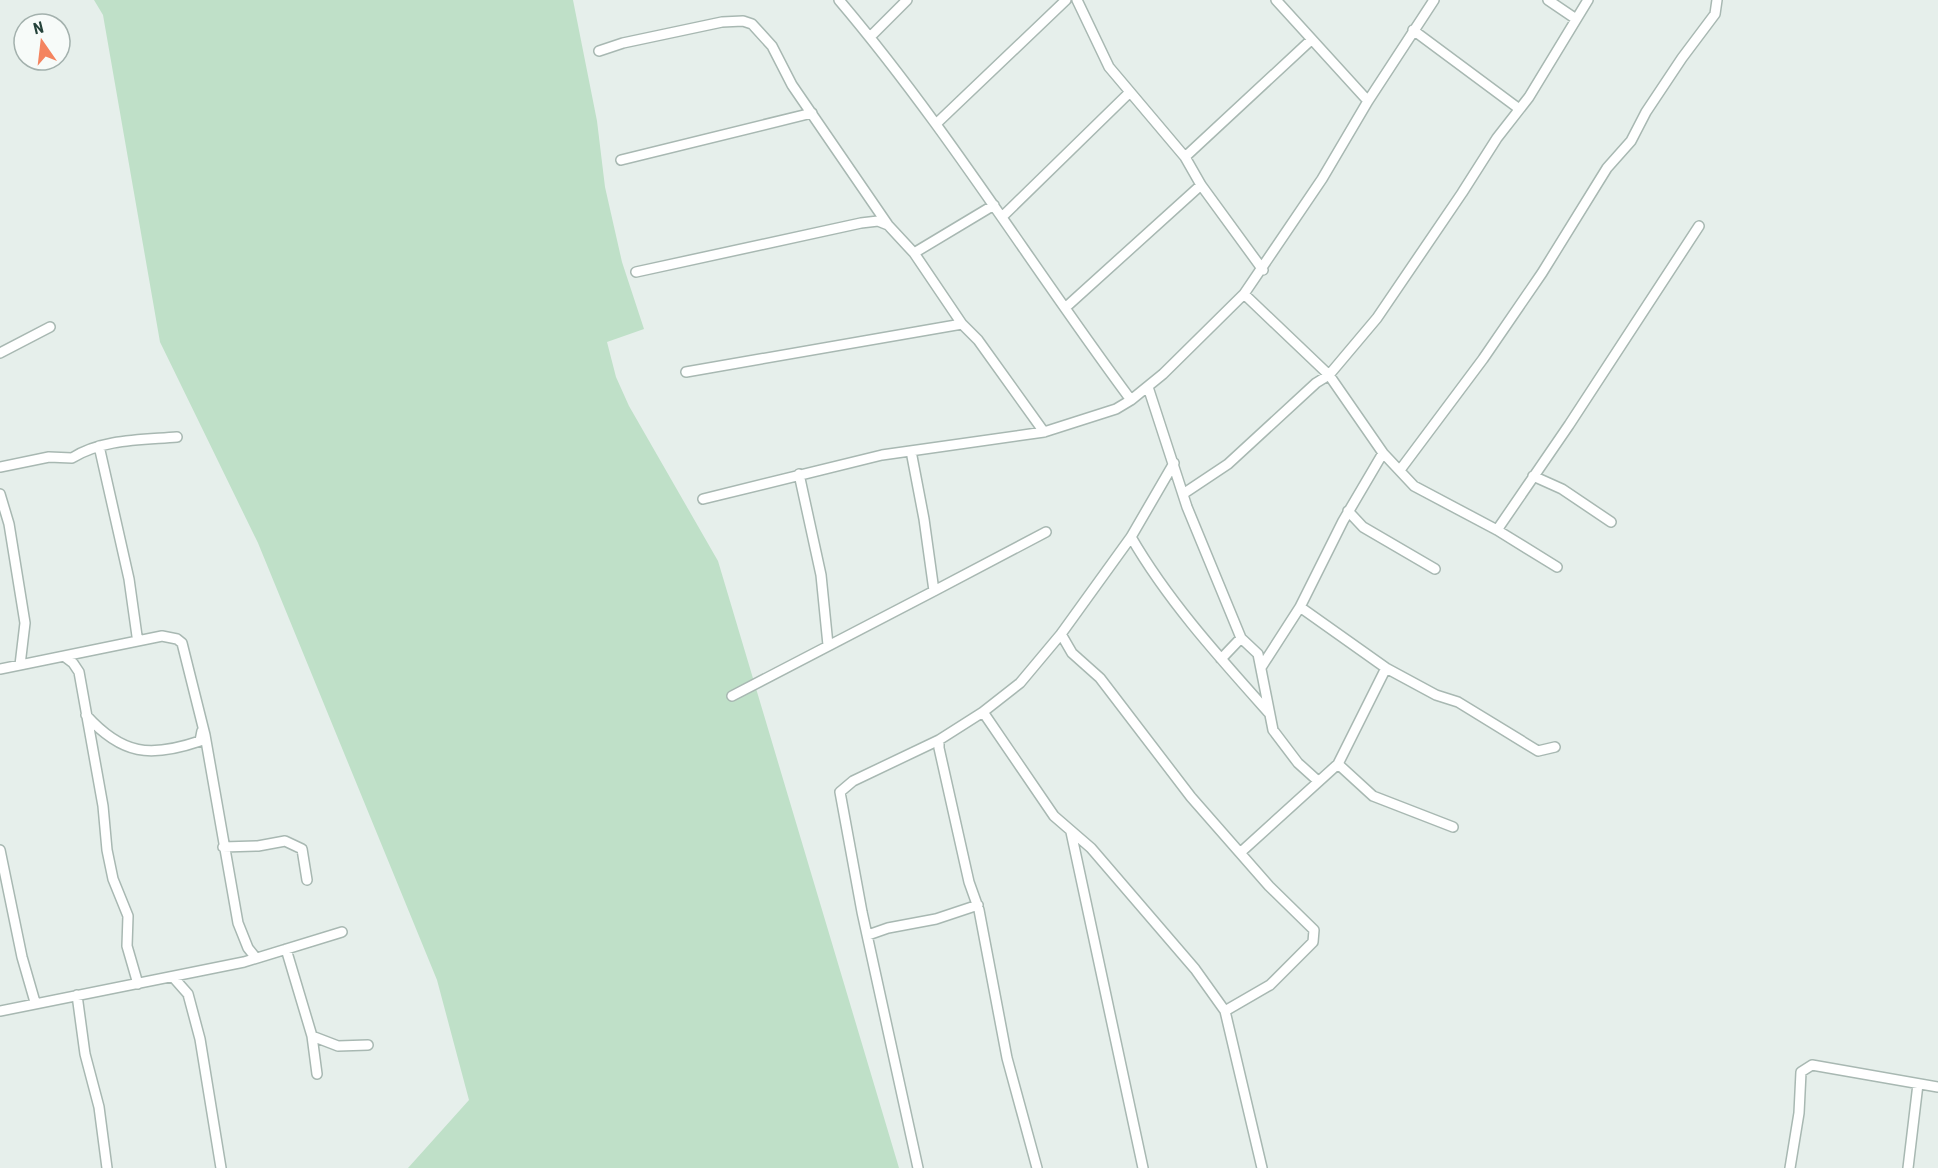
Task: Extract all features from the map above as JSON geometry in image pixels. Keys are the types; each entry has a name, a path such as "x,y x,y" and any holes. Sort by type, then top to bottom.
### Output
{"street":[{"path":"839,0 937,123 1089,344 1131,400"},
{"path":"870,37 907,0"},
{"path":"937,123 1066,0"},
{"path":"1077,0 1109,67 1185,157 1201,185 1263,270"},
{"path":"1276,0 1311,40 1346,74 1368,101"},
{"path":"703,499 882,455 1044,432 1116,409 1131,400 1148,387 1244,294 1263,270 1434,0"},
{"path":"1548,0 1576,19"},
{"path":"1183,494 1228,464 1316,383 1329,375 1377,318 1518,108 1529,97 1588,0"},
{"path":"1400,470 1483,358 1542,273 1607,168 1631,141 1646,112 1715,14 1717,0"},
{"path":"599,51 623,43 722,22 743,21 752,24 772,46 792,85 888,225 914,253 962,324 978,340 1044,432"},
{"path":"1413,30 1518,108"},
{"path":"1185,157 1311,40"},
{"path":"1003,216 1129,93"},
{"path":"621,160 812,114"},
{"path":"1065,308 1201,185"},
{"path":"914,253 994,205"},
{"path":"636,272 861,223 878,221 888,225"},
{"path":"1497,530 1699,226"},
{"path":"1244,294 1329,375 1383,453 1414,486 1497,530 1557,567"},
{"path":"686,372 962,324"},
{"path":"0,353 50,327"},
{"path":"1148,387 1183,494 1241,638 1258,654 1273,730 1298,763 1318,781"},
{"path":"0,468 49,457 72,458 80,451 99,446 177,437"},
{"path":"99,446 129,579 137,636"},
{"path":"911,451 924,519 934,591"},
{"path":"1262,666 1300,607 1348,511 1383,453"},
{"path":"918,1168 840,792 845,785 939,740 982,712 1020,683 1061,634 1131,537 1173,463"},
{"path":"799,474 821,575 828,645"},
{"path":"1533,476 1562,489 1611,522"},
{"path":"0,494 9,524 25,624 20,664"},
{"path":"1348,511 1363,527 1435,569"},
{"path":"732,696 1046,532"},
{"path":"1131,537 1150,570 1221,659 1269,713"},
{"path":"1300,607 1386,668 1436,695 1458,702 1538,751 1555,747"},
{"path":"1061,634 1072,652 1100,678 1191,797 1269,886 1311,925 1315,935 1313,942 1270,984 1225,1011"},
{"path":"0,669 162,636 177,639 185,650 202,728 238,923 248,948 256,958"},
{"path":"1221,659 1241,638"},
{"path":"65,657 74,663 79,672 103,806 107,850 113,879 128,916 127,946 138,984"},
{"path":"1241,852 1338,764 1386,668"},
{"path":"982,712 1050,811 1071,832 1092,848 1195,969 1225,1011 1262,1168"},
{"path":"86,715 112,741 138,750 170,748 200,741 202,728"},
{"path":"939,740 967,870 978,905 1007,1058 1037,1168"},
{"path":"1338,764 1373,796 1453,827"},
{"path":"1071,832 1143,1168"},
{"path":"223,847 288,841 302,849 307,880"},
{"path":"0,850 22,957 35,1002"},
{"path":"868,934 936,919 978,905"},
{"path":"0,1011 256,958 342,932"},
{"path":"286,949 312,1036 316,1074"},
{"path":"173,977 188,994 200,1039 221,1168"},
{"path":"77,995 85,1054 99,1107 107,1168"},
{"path":"312,1036 338,1046 368,1045"},
{"path":"1790,1168 1799,1113 1801,1072 1804,1068 1812,1065 1938,1087"},
{"path":"1908,1168 1918,1084"}],"green space":[{"path":"94,0 573,0 597,121 605,187 622,262 644,329 607,342 616,377 629,406 718,561 899,1168 408,1168 469,1100 437,980 258,543 160,342 103,15"}]}
